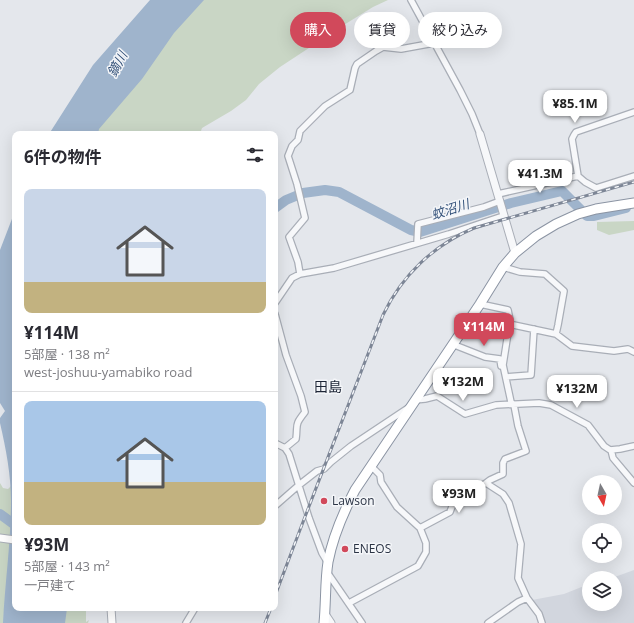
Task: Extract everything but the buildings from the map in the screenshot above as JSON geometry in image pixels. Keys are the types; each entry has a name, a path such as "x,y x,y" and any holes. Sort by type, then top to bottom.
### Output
{"highway":[{"path":"324,620 328,568 333,539 342,513 355,490 480,304 503,267 515,253 536,236 556,224 578,214 634,202"}],"main road":[{"path":"2,538 12,540"},
{"path":"111,611 112,623"}],"street":[{"path":"411,0 418,13"},
{"path":"300,274 289,237 305,218 297,184 288,156 292,146 298,140 300,132 325,106 350,90 355,68 362,60 383,47 401,49 418,46"},
{"path":"437,48 472,114 480,134 515,253"},
{"path":"634,112 576,132 572,140 578,176 585,182 596,188 634,176"},
{"path":"417,240 418,224 499,198 578,176"},
{"path":"278,299 292,278 300,274 334,268 417,240 449,234 503,216"},
{"path":"503,267 520,272 545,274 564,292 556,334"},
{"path":"420,528 450,512 453,503 459,496 503,474 503,463 505,459 526,452 518,426 514,405 511,402 504,367 510,320 508,310 480,304"},
{"path":"509,324 556,334 572,346 614,351 628,349 634,352"},
{"path":"278,325 286,355 301,396 305,412 298,420 296,426 296,438 285,448"},
{"path":"506,377 531,375 534,330"},
{"path":"452,344 485,357 500,359 501,366 504,367"},
{"path":"278,503 317,471 324,469 351,446 413,403 437,396 465,414 496,405 539,403 551,405 588,425 604,446 611,450 634,446"},
{"path":"278,444 285,448 289,454 309,518 328,568 362,623"},
{"path":"611,450 613,458 634,483"},
{"path":"349,603 418,566 426,552 426,543 420,528 397,507 381,482 380,475 371,466"},
{"path":"486,483 504,494 509,503 521,544 518,578 527,598 539,614 542,623"},
{"path":"488,623 518,602 527,598"},
{"path":"186,623 193,611"},
{"path":"324,620 331,623"}],"shaded area":[{"path":"634,570 634,623 544,623 532,600 564,594 582,587 582,611 622,611 622,574"}],"green space":[{"path":"159,0 388,0 365,12 354,12 354,19 346,24 346,12 290,12 290,48 309,48 280,67 259,84 246,100 231,111 202,128 201,131 87,131"},
{"path":"634,221 634,230 609,235 597,230 597,222"},
{"path":"0,483 3,488 8,489 11,486 12,611 86,611 86,622 89,620 88,623 0,623"}],"water":[{"path":"150,0 204,0 174,33 142,79 99,131 51,131 93,65"},
{"path":"12,219 12,611 58,611 57,623 3,623 11,501 8,462 0,423 0,418 5,411 0,403 0,250"}],"waterway":[{"name":"蚊沼川","path":"278,206 286,200 303,193 325,190 339,192 411,230 420,232 511,203 562,191 587,216 594,216 626,208"},
{"path":"0,514 12,523"},
{"name":"鏑川","path":"60,623 62,611"}],"railway":[{"path":"278,588 383,315 391,300 410,274 433,252 459,235 474,228 634,182"},
{"path":"265,623 270,611"}],"place":[{"name":"Lawson","path":"324,501"},
{"name":"ENEOS","path":"345,549"}],"district":[{"name":"田島","path":"328,387"}]}
